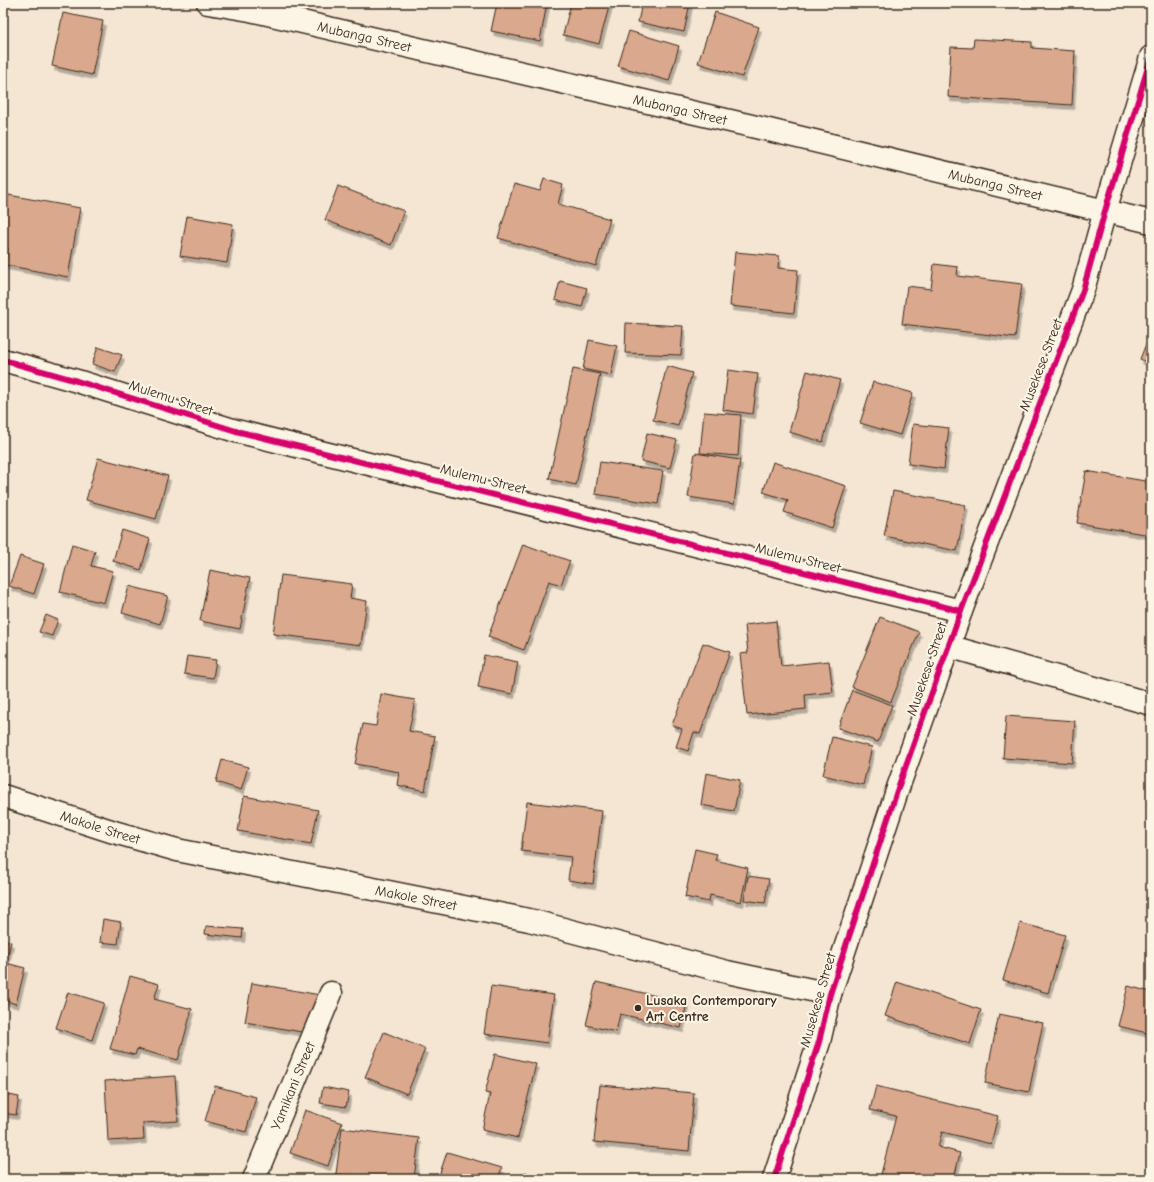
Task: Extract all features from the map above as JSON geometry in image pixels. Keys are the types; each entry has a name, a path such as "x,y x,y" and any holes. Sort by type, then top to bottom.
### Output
{"street":[{"name":"Mubanga Street","path":"208,3 250,10 749,125 1151,222"},
{"name":"Musekese Street","path":"774,1179 819,1042 830,994 899,785 961,611 1083,290 1104,211 1151,57"},
{"name":"Mulemu Street","path":"3,360 77,380 236,431 961,611"},
{"path":"948,646 1151,704"},
{"name":"Makole Street","path":"3,796 114,832 177,850 529,920 727,972 830,994"},
{"name":"Yamikani Street","path":"254,1179 331,992"}],"building":[{"path":"497,3 547,3 540,41 491,31"},
{"path":"571,3 610,3 599,44 563,35"},
{"path":"642,3 690,3 684,32 638,22"},
{"path":"715,12 759,27 742,77 698,63"},
{"path":"63,13 103,21 92,75 52,66"},
{"path":"629,31 679,46 669,81 618,66"},
{"path":"974,39 1032,42 1032,48 1075,51 1072,105 948,97 951,47 973,48"},
{"path":"544,179 563,185 558,204 610,219 596,266 498,238 514,184 540,191"},
{"path":"338,186 404,211 391,245 325,220"},
{"path":"3,194 80,208 68,277 5,265 8,248 3,247"},
{"path":"187,216 233,224 227,263 180,256"},
{"path":"735,252 779,256 778,268 798,270 794,313 730,306"},
{"path":"934,264 958,267 957,276 1022,284 1015,338 902,324 907,286 931,289"},
{"path":"560,281 587,288 582,307 555,300"},
{"path":"626,323 683,326 681,355 625,353"},
{"path":"1151,331 1151,364 1140,359"},
{"path":"589,340 617,346 611,375 583,369"},
{"path":"98,347 122,355 115,372 92,364"},
{"path":"667,366 692,373 678,426 653,420"},
{"path":"573,369 600,374 576,485 549,479"},
{"path":"728,370 758,374 753,414 723,410"},
{"path":"807,371 840,380 823,442 789,432"},
{"path":"873,382 913,393 900,435 860,423"},
{"path":"704,412 741,415 738,456 700,453"},
{"path":"913,424 949,428 944,469 908,464"},
{"path":"647,433 677,440 670,468 641,461"},
{"path":"695,453 740,460 734,504 688,497"},
{"path":"98,458 168,476 156,519 86,500"},
{"path":"600,462 663,471 658,504 595,494"},
{"path":"773,462 846,486 832,528 784,512 788,500 763,492"},
{"path":"1086,471 1151,482 1150,535 1077,523"},
{"path":"893,491 966,505 957,551 884,536"},
{"path":"122,530 150,539 141,570 113,561"},
{"path":"72,544 95,551 91,566 113,571 104,603 60,592"},
{"path":"523,544 570,561 561,585 549,581 524,650 488,637"},
{"path":"20,556 44,564 34,594 9,586"},
{"path":"210,570 250,578 240,629 200,621"},
{"path":"281,575 352,584 350,598 367,601 361,645 273,634"},
{"path":"129,586 168,596 160,624 122,613"},
{"path":"46,615 58,620 52,636 39,632"},
{"path":"880,617 919,632 891,702 852,687"},
{"path":"776,621 781,666 829,661 833,692 805,695 806,709 747,715 740,654 748,653 745,625"},
{"path":"703,643 730,652 700,734 694,732 688,751 676,747 682,729 672,725"},
{"path":"484,655 518,662 512,694 478,687"},
{"path":"187,656 216,660 213,678 184,674"},
{"path":"852,690 892,705 878,742 838,728"},
{"path":"381,694 415,700 409,731 435,736 425,791 397,785 399,772 355,764 363,724 376,726"},
{"path":"1006,716 1075,721 1072,763 1003,758"},
{"path":"832,737 872,747 863,785 823,775"},
{"path":"222,760 248,767 241,790 216,782"},
{"path":"706,773 740,780 734,811 701,805"},
{"path":"244,796 318,810 311,844 238,831"},
{"path":"527,802 602,811 593,884 568,880 571,857 521,851"},
{"path":"695,849 717,854 715,860 748,868 741,902 710,895 709,902 685,897"},
{"path":"748,876 769,879 765,903 744,900"},
{"path":"103,919 121,922 118,944 100,942"},
{"path":"1020,923 1065,935 1048,993 1003,980"},
{"path":"206,926 243,929 242,938 205,934"},
{"path":"3,939 11,942 6,963 25,968 16,1004 3,1000"},
{"path":"130,976 159,984 154,999 192,1009 178,1060 137,1049 135,1055 110,1049"},
{"name":"Lusaka Contemporary Art Centre","path":"596,982 687,1003 681,1028 620,1014 616,1032 586,1025"},
{"path":"897,982 981,1010 970,1044 885,1016"},
{"path":"252,983 320,995 313,1034 245,1022"},
{"path":"491,986 554,995 547,1043 484,1034"},
{"path":"1128,986 1151,992 1151,1034 1118,1026"},
{"path":"68,992 104,1003 92,1040 56,1028"},
{"path":"999,1014 1043,1023 1029,1092 985,1083"},
{"path":"384,1032 425,1049 407,1094 365,1077"},
{"path":"495,1054 536,1064 518,1138 482,1130 490,1094 485,1093"},
{"path":"175,1076 178,1121 143,1123 144,1139 108,1141 105,1081"},
{"path":"600,1085 694,1093 689,1151 594,1142"},
{"path":"215,1086 256,1097 246,1132 205,1121"},
{"path":"876,1086 998,1116 991,1144 942,1132 938,1147 960,1153 954,1179 902,1179 881,1174 896,1116 870,1110"},
{"path":"323,1087 349,1092 346,1107 320,1103"},
{"path":"4,1094 19,1097 16,1115 3,1113"},
{"path":"305,1110 342,1123 328,1166 290,1153"},
{"path":"342,1128 419,1138 414,1179 372,1179 336,1174"},
{"path":"447,1152 502,1168 498,1179 438,1179"},
{"path":"525,1172 543,1179 523,1179"}],"cycle path":[{"path":"774,1179 819,1042 830,994 899,785 961,611 1083,290 1151,57"},
{"path":"3,360 77,381 236,431 961,611"}],"place":[{"name":"Lusaka Contemporary Art Centre","path":"638,1008"}]}
